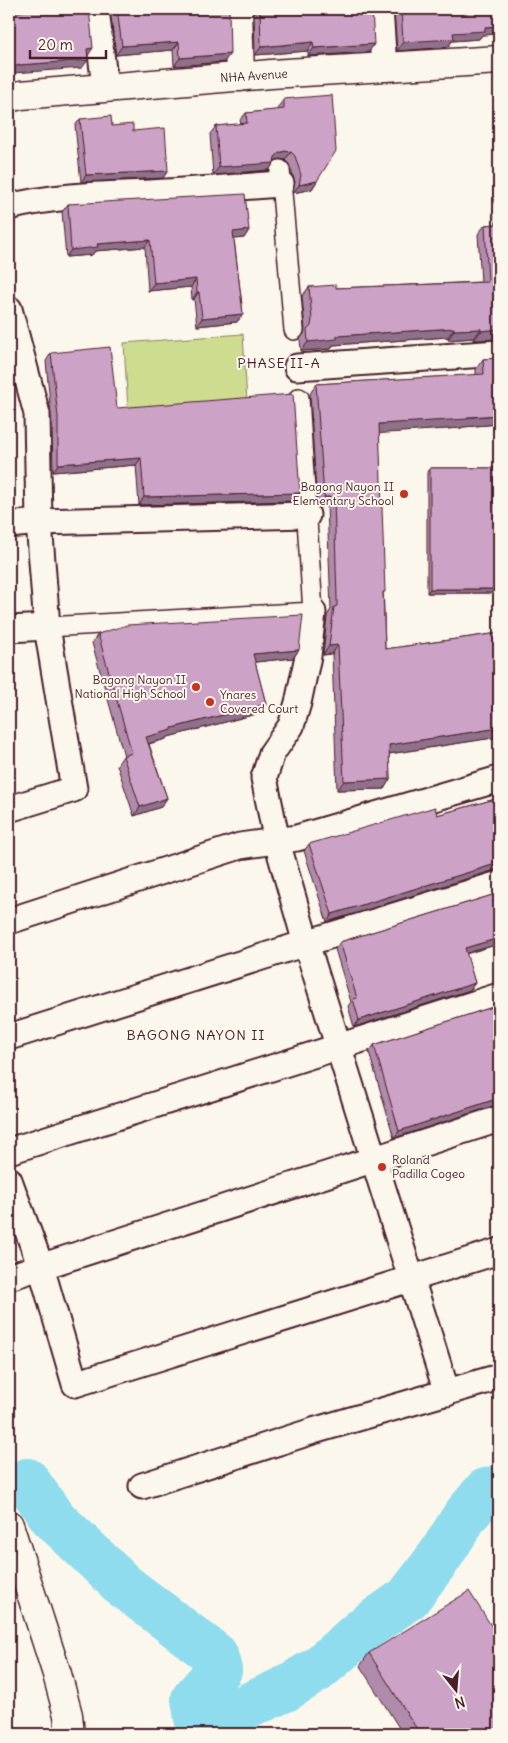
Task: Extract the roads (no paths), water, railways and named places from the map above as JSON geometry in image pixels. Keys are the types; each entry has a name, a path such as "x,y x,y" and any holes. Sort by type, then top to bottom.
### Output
{"street":[{"path":"96,9 105,88"},
{"path":"238,9 240,77"},
{"path":"380,9 384,67"},
{"name":"NHA Avenue","path":"9,98 21,95 240,77 499,60"},
{"path":"9,207 38,200 95,194 150,193 280,177 294,330"},
{"path":"9,314 36,414 39,522 47,627 74,789 9,809"},
{"path":"297,367 499,353"},
{"path":"299,398 313,612 308,656 298,703 291,726 272,754 264,778 277,842 306,942 447,1393"},
{"path":"9,525 39,522 307,515"},
{"path":"9,629 313,612"},
{"path":"9,921 240,846 297,838 499,780"},
{"path":"9,1037 306,942 499,884"},
{"path":"9,1151 499,996"},
{"path":"9,1277 499,1119"},
{"path":"9,1180 41,1267 75,1384 499,1251"},
{"path":"142,1486 313,1432 499,1377"},
{"path":"9,1525 57,1674 68,1715 70,1734"}],"waterway":[{"path":"27,1481 52,1517 124,1586 215,1655 219,1670 194,1699 197,1718 217,1720 285,1689 318,1669 365,1628 408,1598 440,1556 465,1516 486,1491 499,1488"}],"place":[{"name":"Bagong Nayon II Elementary School","path":"404,494"},
{"name":"Bagong Nayon II National High School","path":"196,687"},
{"name":"Ynares Covered Court","path":"210,702"},
{"name":"Roland Padilla Cogeo","path":"382,1167"}],"district":[{"name":"PHASE II-A","path":"279,363"},
{"name":"BAGONG NAYON II","path":"196,1035"}]}
